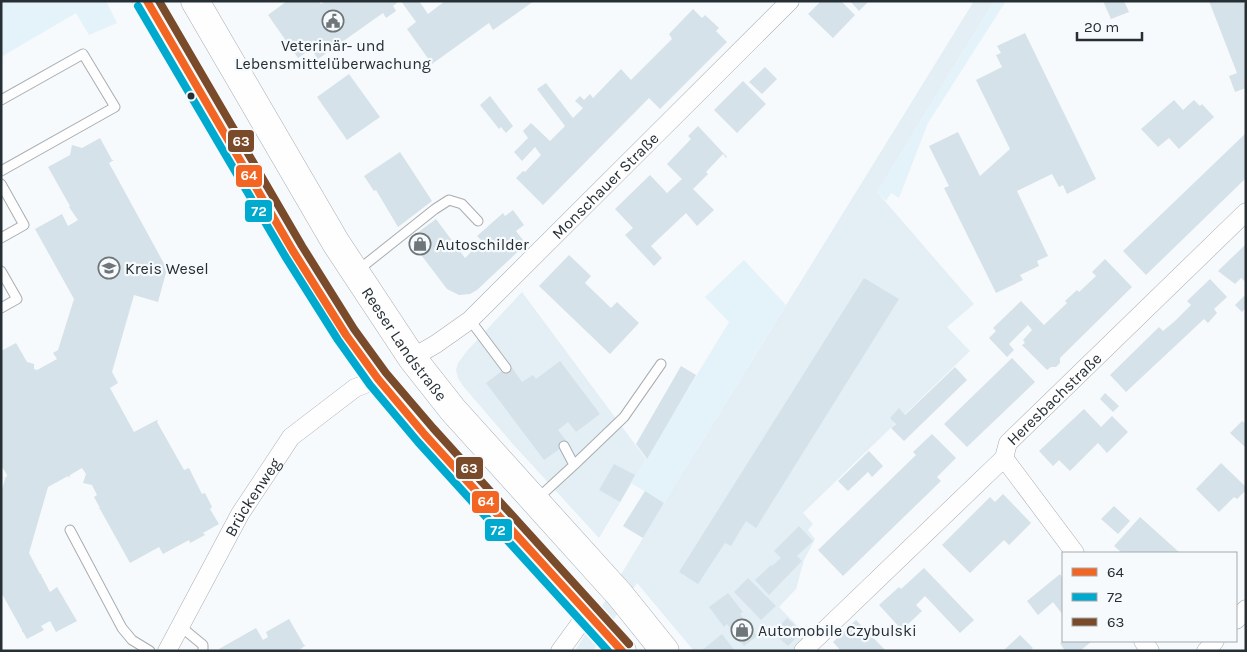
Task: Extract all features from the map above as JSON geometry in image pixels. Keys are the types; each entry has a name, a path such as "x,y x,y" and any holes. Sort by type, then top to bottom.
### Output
{"main road":[{"path":"147,1 293,250 346,335 378,378 425,435 622,651"},
{"name":"Reeser Landstraße","path":"195,1 355,273 412,358 453,410 609,583 665,651"},
{"path":"378,378 412,358"},
{"path":"587,614 609,583"}],"street":[{"name":"Monschauer Straße","path":"412,358 470,320 790,1"},
{"name":"Heresbachstraße","path":"803,651 1004,458 1008,444 1246,212"},
{"name":"Brückenweg","path":"167,651 240,514 291,437 355,388 378,378"},
{"path":"1004,458 1074,552"},
{"path":"1237,619 1246,609"},
{"path":"560,651 587,614"}],"lane":[{"path":"1,100 83,54 115,107 1,171"},
{"path":"1,184 24,225 1,238"},
{"path":"355,273 435,209 450,200 462,204 478,222"},
{"path":"1,271 17,299 1,308"},
{"path":"470,320 506,368"},
{"path":"535,501 624,417 661,364"},
{"path":"564,446 574,465"},
{"path":"70,530 122,628 132,640 150,651"},
{"path":"180,626 203,645 203,651"}],"shaded area":[{"path":"1,1 106,1 117,23 89,35 76,13 1,57"},
{"path":"974,1 994,1 877,192 974,304 947,327 970,351 803,513 813,524 808,530 815,539 804,560 796,589 779,607 809,638 795,651 694,651 637,583 593,651 575,651 664,503"},
{"path":"994,1 1006,1 928,123 899,198 891,193 886,201 877,192"},
{"path":"744,260 786,305 664,503 631,483 729,322 705,297"},
{"path":"522,292 646,459 599,538 511,442 458,378 456,370 458,363"}],"building":[{"path":"287,1 319,1 321,4 325,1 399,1 393,6 396,11 386,18 383,13 318,59 311,49 298,58 268,15"},
{"path":"401,1 419,1 428,14 445,1 534,1 493,30 489,23 432,64 407,29 416,22"},
{"path":"821,1 841,1 855,15 833,38 808,14"},
{"path":"850,1 869,1 859,11"},
{"path":"1103,1 1124,1 1129,12 1111,19"},
{"path":"1209,1 1243,1 1246,8 1246,88 1235,92 1229,76 1237,73"},
{"path":"693,9 702,18 705,15 719,28 716,31 727,42 660,109 649,98 543,205 516,178 523,171 525,172 541,155 535,147 522,161 514,152 528,138 523,131 531,123 550,141 565,126 537,89 546,83 573,118 583,108 575,101 580,96 584,100 590,94 593,98 621,69 631,80 672,39 669,34"},
{"path":"1025,33 1096,179 1067,194 1063,185 1059,187 1052,174 1017,191 1048,256 1037,261 1039,266 1020,275 1023,280 996,293 944,188 949,186 929,146 958,132 980,176 1010,149 976,80 1002,67 996,55 1001,53 997,46"},
{"path":"765,67 777,79 762,94 749,82"},
{"path":"349,74 380,117 347,140 317,97"},
{"path":"743,81 766,104 737,133 714,110"},
{"path":"490,96 513,126 506,133 501,127 499,129 480,105"},
{"path":"1174,100 1183,110 1194,100 1200,106 1202,104 1214,117 1179,149 1169,138 1158,147 1141,129"},
{"path":"698,126 727,157 723,154 706,172 708,174 693,189 714,210 697,226 686,213 651,246 662,258 654,266 625,235 633,228 615,209 650,175 667,193 682,179 667,164 691,139 688,136"},
{"path":"1246,133 1246,178 1146,275 1123,251"},
{"path":"100,138 112,160 114,160 109,163 167,269 158,302 134,295 112,372 118,383 110,388 134,432 158,421 184,470 189,468 202,494 205,493 212,507 210,509 219,524 203,533 205,535 190,543 189,540 163,554 159,547 130,563 100,509 98,509 100,508 94,497 97,495 92,485 83,483 86,474 82,468 70,475 69,478 68,476 48,487 29,553 50,592 57,587 77,621 56,632 50,621 41,626 44,630 27,639 1,592 1,493 4,477 6,478 7,475 1,465 1,351 16,343 27,362 34,364 34,369 37,370 57,359 53,353 58,350 74,299 35,229 62,214 68,226 78,220 48,167 70,155 72,145 82,148"},
{"path":"400,152 432,201 398,227 376,190 374,191 364,176"},
{"path":"513,210 524,225 516,231 526,244 477,290 470,294 459,295 447,289 409,239 436,219 465,258 482,241 477,236 503,213 505,216"},
{"path":"1246,244 1246,282 1241,278 1235,284 1218,271"},
{"path":"569,255 591,276 585,283 611,308 617,302 639,323 610,354 539,286"},
{"path":"1105,259 1132,287 1060,358 1060,363 1056,367 1051,367 1047,370 1022,345 1025,343 1023,340 1032,330 1028,325 1009,344 1014,350 1007,357 989,338 996,331 993,328 1021,301 1044,325 1067,303 1065,301 1077,290 1079,292 1096,276 1092,272"},
{"path":"864,278 899,299 756,528 746,521 731,546 725,543 698,584 679,572"},
{"path":"1210,279 1227,297 1214,309 1217,313 1208,323 1204,319 1126,392 1110,375 1159,327 1163,331 1175,321 1191,305 1187,301"},
{"path":"1246,294 1246,308 1242,312 1235,305"},
{"path":"1012,358 1035,382 967,447 944,424"},
{"path":"560,361 600,414 576,432 568,422 558,430 568,443 544,460 486,383 510,365 522,382 533,375 536,379"},
{"path":"681,366 696,375 647,459 636,444"},
{"path":"955,367 967,380 904,441 891,428 896,424 890,418 899,408 905,415"},
{"path":"1105,393 1119,406 1113,412 1100,399"},
{"path":"1084,409 1101,427 1112,416 1128,432 1107,453 1098,443 1070,471 1059,460 1053,466 1039,451"},
{"path":"1242,421 1246,424 1246,448 1230,433"},
{"path":"932,434 956,458 937,477 941,481 843,576 818,550 916,455 913,452"},
{"path":"869,451 883,466 872,477 868,472 848,491 838,481"},
{"path":"1221,463 1246,487 1246,490 1237,499 1234,497 1219,512 1196,489"},
{"path":"614,464 635,475 620,502 599,490"},
{"path":"645,491 664,503 643,538 623,526"},
{"path":"1003,494 1031,523 1009,545 1004,540 970,573 942,545 990,497 995,502"},
{"path":"1114,506 1130,521 1118,534 1101,519"},
{"path":"1140,517 1179,552 1121,552 1114,546"},
{"path":"799,526 813,541 797,556 802,561 769,595 755,580 781,558 774,551"},
{"path":"924,568 974,620 960,633 925,596 916,605 922,611 902,630 879,605 899,587 901,589"},
{"path":"1060,574 1062,577 1062,614 1053,602 1038,615 1027,601"},
{"path":"748,578 776,606 761,620 734,592"},
{"path":"728,593 743,612 740,614 757,636 744,646 727,624 724,627 709,607"},
{"path":"787,618 802,632 788,646 773,633"},
{"path":"289,619 304,645 306,645 298,651 220,651 219,649 256,628 263,640 268,637 266,632"},
{"path":"856,620 886,651 841,651 833,642"},
{"path":"722,634 735,651 701,651"},
{"path":"1020,635 1033,648 1030,651 1003,651"},
{"path":"1091,642 1080,651 1065,651 1060,643"}],"transit line":[{"name":"64","path":"147,1 293,251 346,335 378,379 425,435 622,651"},
{"name":"63","path":"159,1 302,246 354,329 386,373 433,428 629,644"},
{"name":"72","path":"138,6 285,256 338,340 370,385 418,442 608,651"}],"place":[{"name":"Veterinär- und Lebensmittelüberwachung","path":"333,21"},
{"name":"Autoschilder","path":"420,244"},
{"name":"Kreis Wesel","path":"109,268"},
{"name":"Automobile Czybulski","path":"742,630"}]}
